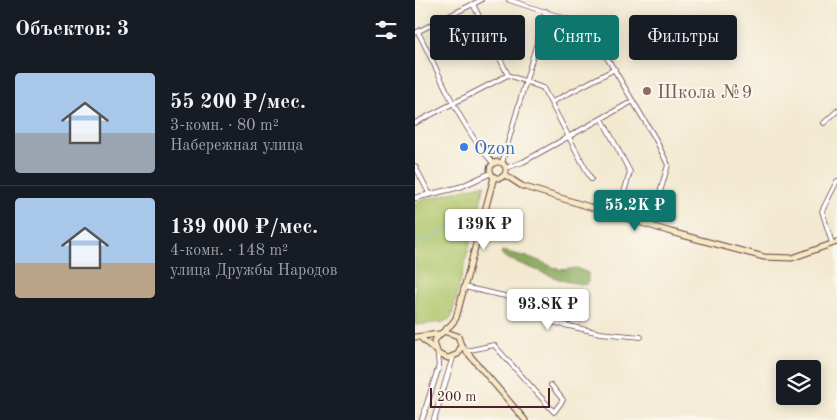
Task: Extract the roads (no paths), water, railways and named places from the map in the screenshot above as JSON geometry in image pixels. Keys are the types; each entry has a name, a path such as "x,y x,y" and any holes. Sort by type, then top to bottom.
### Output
{"main road":[{"path":"505,175 506,168 502,163 494,164 456,318 461,345 481,366 525,420"},
{"path":"492,175 499,178 505,175"},
{"path":"505,175 522,186 727,249 777,259 791,258 835,242"},
{"path":"417,337 446,332 456,318"},
{"path":"446,332 458,336"},
{"path":"437,352 435,342 440,334"},
{"path":"417,337 448,358 455,356 468,358 481,366"},
{"path":"455,356 461,345"}],"street":[{"path":"481,0 417,33 483,152 494,164"},
{"path":"509,0 589,26 668,165 650,226"},
{"path":"473,4 508,75 543,88 552,102 567,138 591,180"},
{"path":"502,163 546,11"},
{"path":"552,102 615,69"},
{"path":"415,123 508,75"},
{"path":"506,168 523,162 633,101"},
{"path":"823,123 837,111"},
{"path":"601,119 630,172 617,216"},
{"path":"415,166 430,194"},
{"path":"415,198 460,187 492,175"},
{"path":"835,242 822,210 837,180"},
{"path":"464,287 514,298 551,322 600,333 641,337"},
{"path":"466,351 494,345 554,412 563,400 551,385"},
{"path":"422,420 439,366 437,352"},
{"path":"434,420 455,356"}],"waterway":[{"path":"415,240 428,242 452,227 462,227 468,231"}],"place":[{"name":"Школа №9","path":"647,91"},
{"name":"Ozon","path":"464,147"}]}
